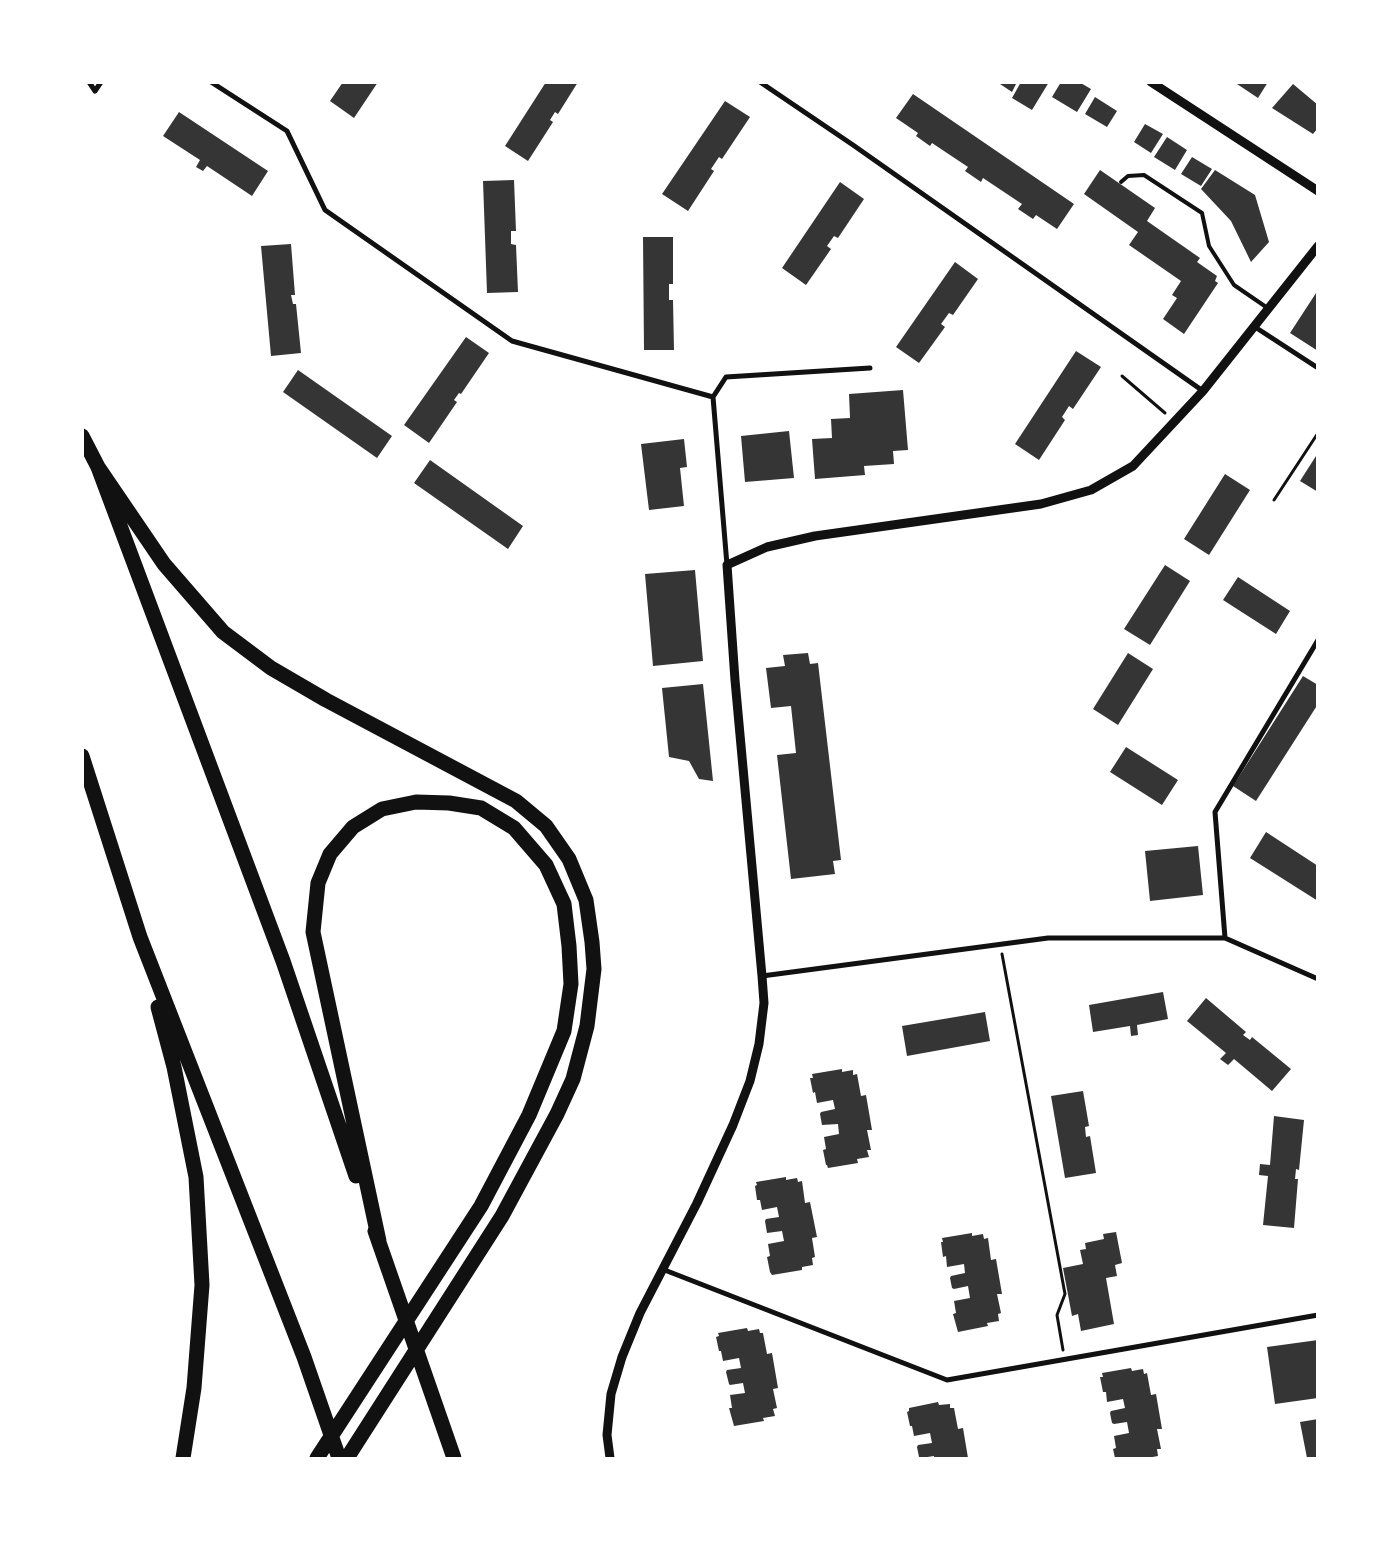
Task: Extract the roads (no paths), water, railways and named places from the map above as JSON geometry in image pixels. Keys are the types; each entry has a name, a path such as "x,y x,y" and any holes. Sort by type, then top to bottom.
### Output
{"highway":[{"path":"82,436 98,467 283,961 454,1458"},
{"path":"98,467 164,564 223,632 271,668 326,700 516,801 546,826 569,860 586,900 594,969 587,1026 573,1079 557,1114 502,1216 347,1458"},
{"path":"82,756 140,937 174,1067 196,1177 202,1285 194,1388 183,1458"},
{"path":"317,1458 481,1206 530,1115 564,1031 571,984 564,904 546,865 514,828 481,808 449,803 416,802 382,809 353,827 330,854 318,882 313,932 378,1240"},
{"path":"140,937 304,1357 339,1458"}],"street":[{"path":"89,82 95,91 101,82"},
{"path":"212,82 287,131 325,210 512,341 713,397"},
{"path":"760,82 853,145 1203,392"},
{"path":"1151,82 1318,191"},
{"path":"727,565 767,547 815,536 1041,504 1091,490 1133,466 1203,392 1318,246"},
{"path":"1255,327 1318,368"},
{"path":"610,1458 607,1435 612,1394 622,1357 640,1313 697,1203 733,1125 750,1081 759,1044 764,1003 735,680 713,397 726,377 870,368"},
{"path":"1225,938 1215,812 1318,640"},
{"path":"762,976 1065,937 1225,938 1318,979"},
{"path":"662,1270 947,1380 1318,1315"}],"lane":[{"path":"1121,182 1128,176 1144,175 1202,213 1209,246 1234,285 1269,309"}]}
